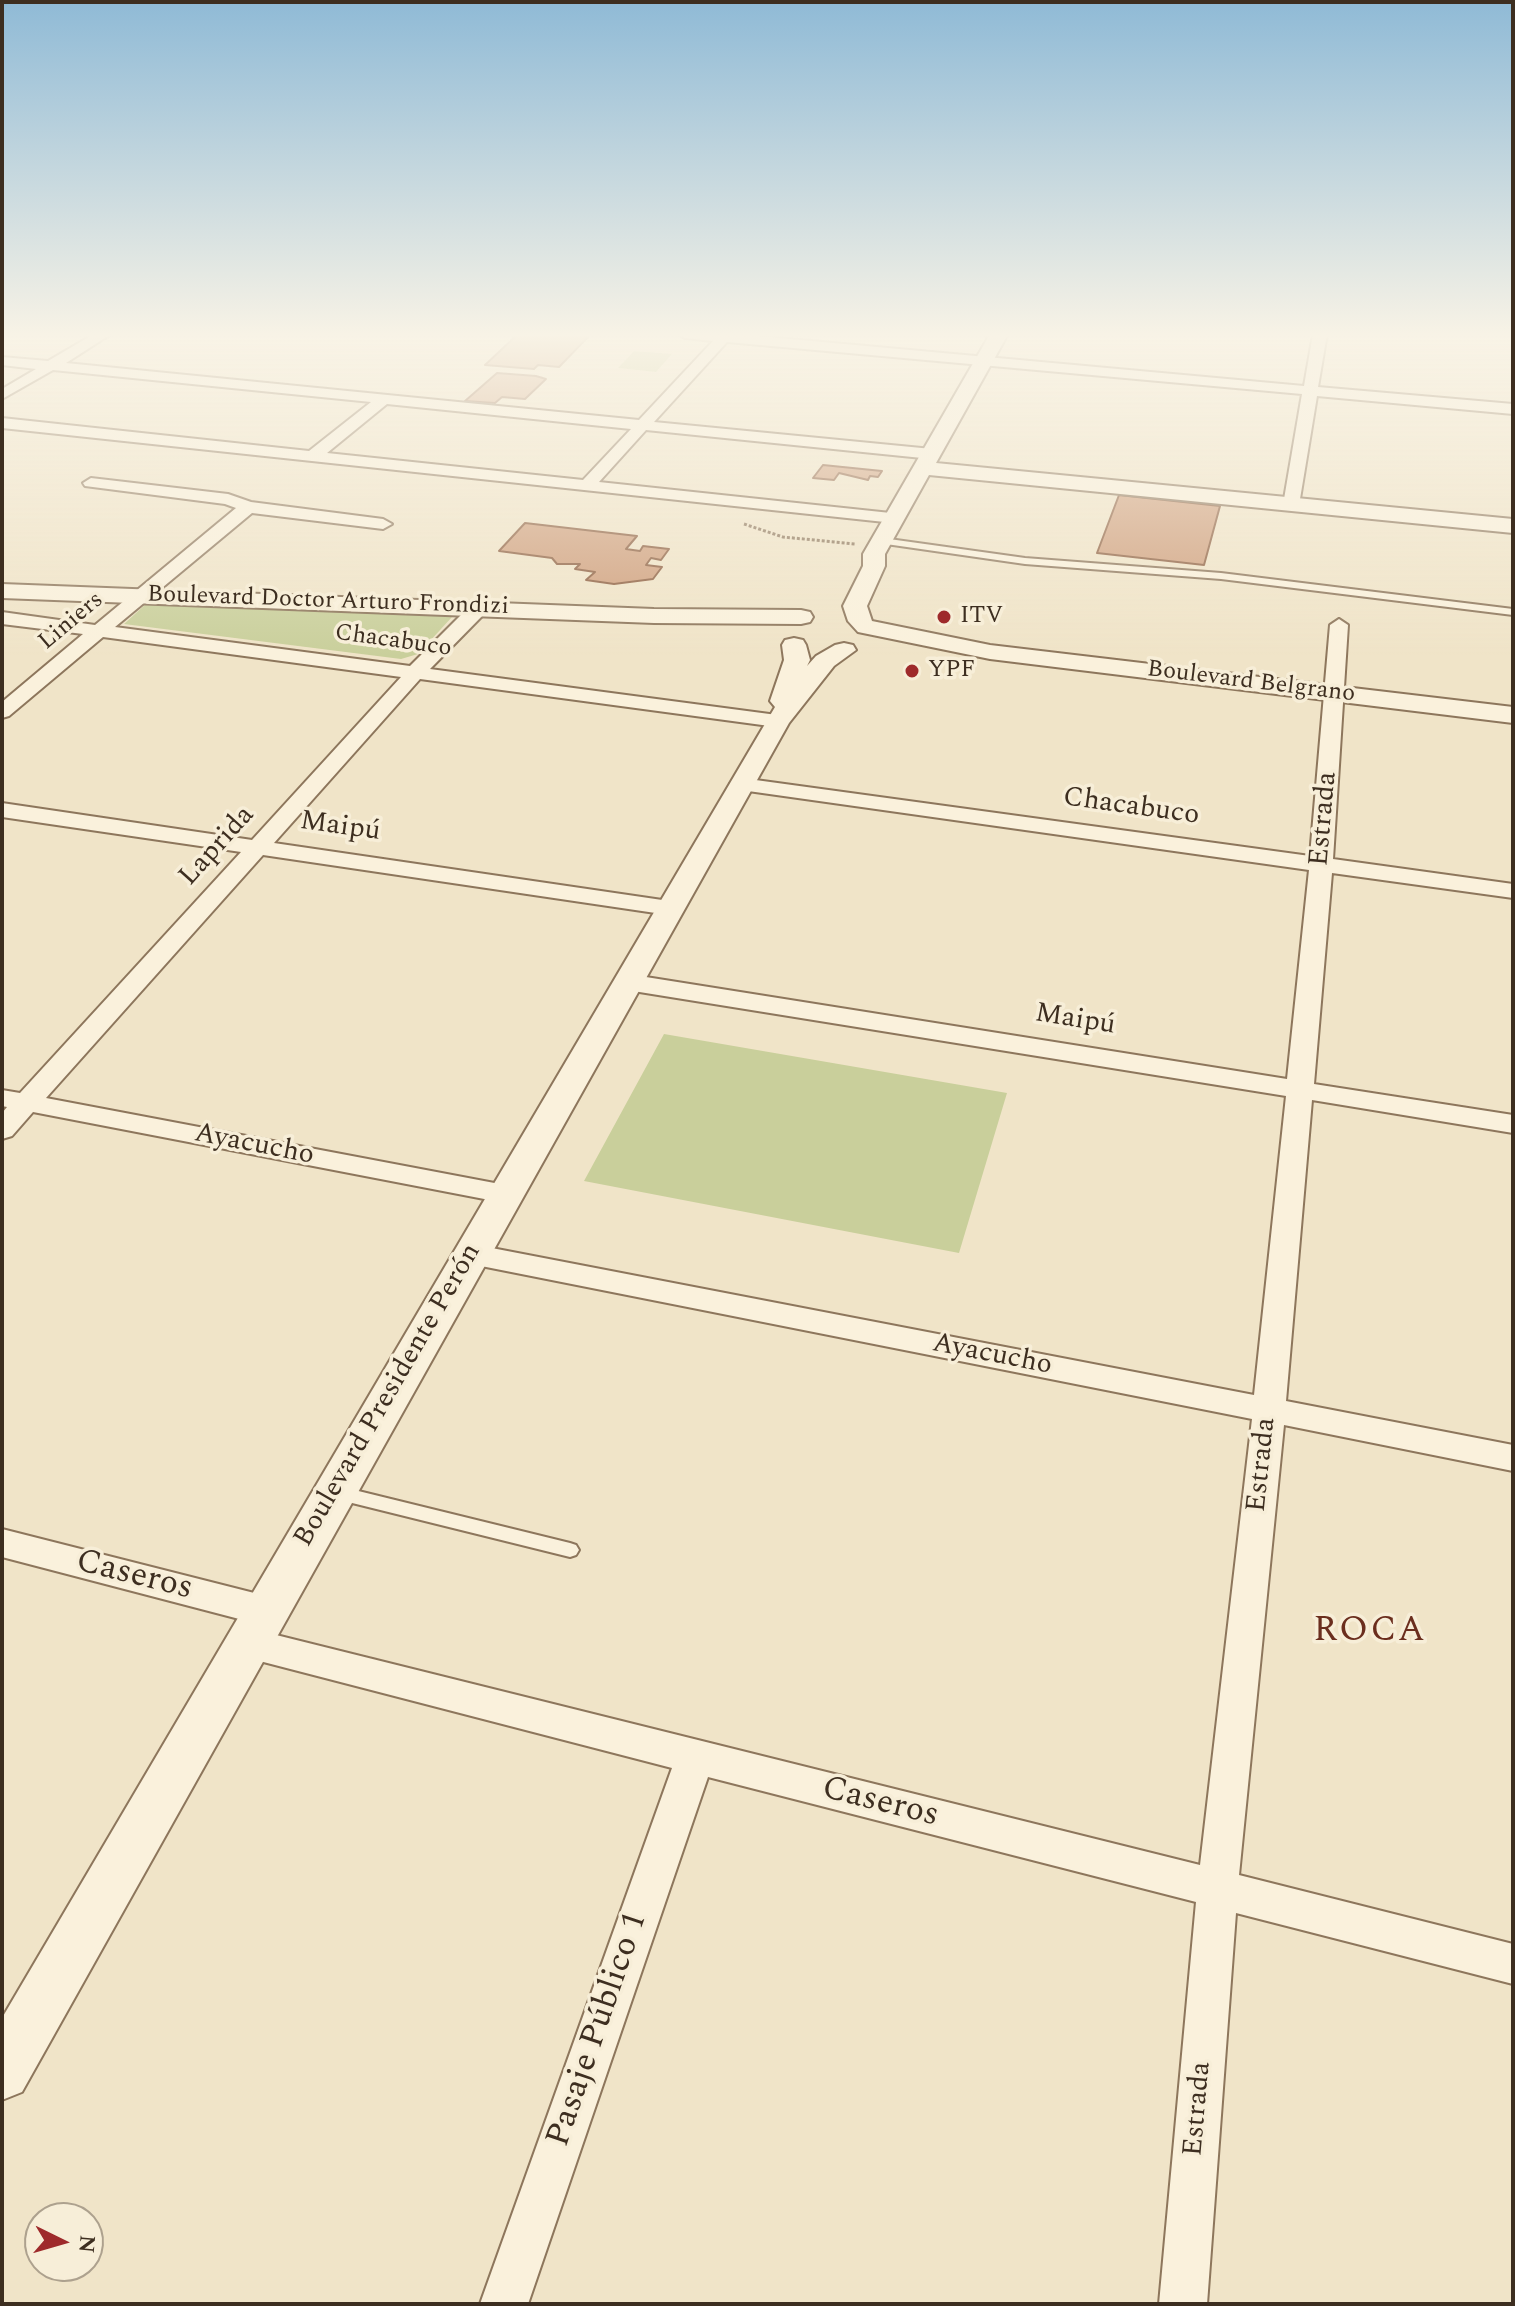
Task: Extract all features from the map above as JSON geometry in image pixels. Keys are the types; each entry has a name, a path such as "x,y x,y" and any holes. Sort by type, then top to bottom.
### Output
{"street":[{"path":"177,442 894,518"},
{"path":"313,456 331,442"},
{"path":"587,485 627,442"},
{"path":"775,442 928,461 1292,497 1513,526"},
{"path":"878,548 939,442"},
{"path":"1292,497 1302,442"},
{"path":"91,483 228,499 248,507 383,524"},
{"path":"1292,497 1513,511"},
{"name":"Liniers","path":"2,712 248,507"},
{"name":"Boulevard Presidente Perón","path":"777,721 797,660 784,633 786,627 835,622 855,606 874,566 878,548"},
{"name":"Boulevard Presidente Perón","path":"2,2072 777,721 825,661 856,564 878,548"},
{"name":"Boulevard Doctor Arturo Frondizi","path":"2,591 835,622"},
{"name":"Laprida","path":"2,1130 14,1101 257,849 417,671 480,607"},
{"name":"Boulevard Doctor Arturo Frondizi","path":"654,616 760,632 790,642"},
{"name":"Chacabuco","path":"2,618 777,721"},
{"path":"790,642 818,651 835,622"},
{"name":"Boulevard Belgrano","path":"835,622 990,652 1513,715"},
{"name":"Estrada","path":"1183,2304 1217,1891 1269,1411 1297,1089 1321,865 1339,625"},
{"name":"Chacabuco","path":"741,784 1513,891"},
{"name":"Maipú","path":"2,810 669,908"},
{"name":"Maipú","path":"627,982 1513,1124"},
{"name":"Ayacucho","path":"14,1101 505,1194"},
{"name":"Ayacucho","path":"471,1254 1513,1458"},
{"name":"Caseros","path":"2,1543 257,1627 695,1757 1513,1964"},
{"name":"Pasaje Público 1","path":"504,2304 695,1757"}],"lane":[{"path":"878,548 1221,576 1513,612"},
{"path":"334,1492 570,1550"}],"green space":[{"path":"147,603 440,612 452,617 418,654 401,659 124,624"},
{"path":"664,1034 1007,1093 959,1253 584,1181"}],"building":[{"path":"823,465 882,471 878,477 870,476 868,480 839,473 834,480 813,478"},
{"path":"1119,495 1220,506 1204,565 1097,553"},
{"path":"525,523 637,536 626,549 640,551 643,546 669,549 661,560 651,558 646,565 662,567 653,579 614,584 586,580 595,572 575,569 580,564 557,564 552,558 499,551"}],"place":[{"name":"ITV","path":"944,617"},
{"name":"YPF","path":"912,671"}],"district":[{"name":"ROCA","path":"1370,1633"}]}
